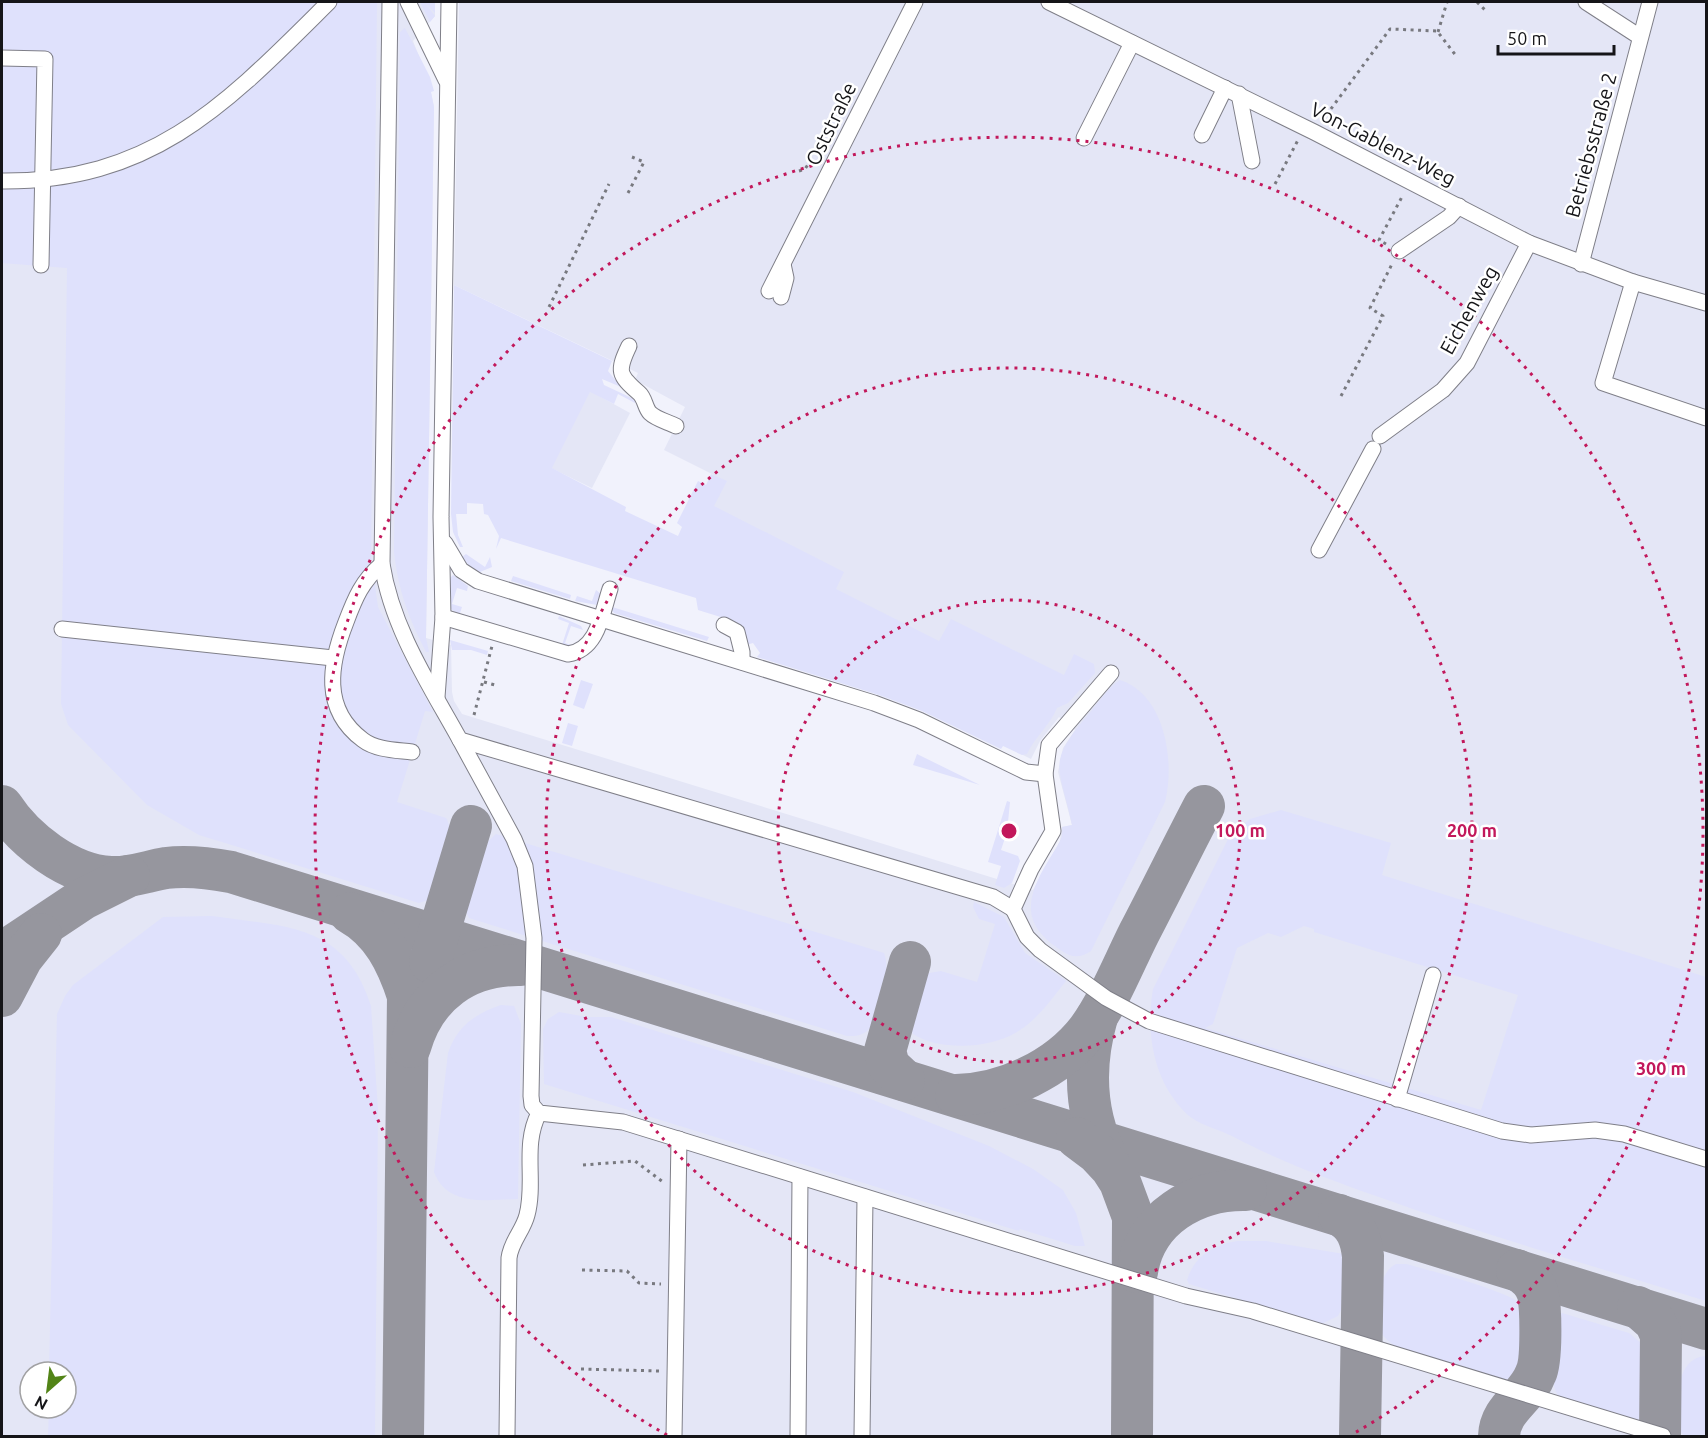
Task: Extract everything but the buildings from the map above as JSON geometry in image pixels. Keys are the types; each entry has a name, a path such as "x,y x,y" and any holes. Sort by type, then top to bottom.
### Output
{"lane":[{"path":"2,181 43,180 86,172 121,162 154,148 192,127 248,82 329,2"},
{"path":"390,2 382,564 387,595 398,624 525,866 534,938 531,1096 532,1105 539,1113 599,1117 679,1139 1186,1296 1253,1311 1662,1437"},
{"path":"408,2 447,82"},
{"path":"437,697 443,617 449,2"},
{"name":"Oststraße","path":"775,294 783,264 915,2"},
{"name":"Von-Gablenz-Weg","path":"1049,2 1232,91 1311,137 1459,206 1529,243 1633,282 1707,303"},
{"path":"1586,2 1640,37"},
{"name":"Betriebsstraße 2","path":"1581,264 1650,2"},
{"path":"1084,138 1132,43"},
{"path":"2,58 45,59 41,265"},
{"path":"1202,135 1232,91"},
{"path":"1232,91 1252,161"},
{"path":"1399,251 1449,217 1459,206"},
{"name":"Eichenweg","path":"1319,550 1376,443 1443,390 1467,363 1529,243"},
{"path":"1633,282 1603,383 1707,418"},
{"path":"630,346 620,364 623,377 630,387 641,394 650,413 676,426"},
{"path":"442,538 454,562 478,581 874,703 940,730 1026,772 1045,774"},
{"path":"382,564 360,587 333,658 331,686 338,706 353,730 364,741 376,747 412,752"},
{"path":"443,617 568,654 586,647 601,619 610,589"},
{"path":"724,625 737,632 742,662"},
{"path":"62,629 333,658"},
{"path":"1013,909 1031,869 1053,831 1045,774 1049,745 1110,673"},
{"path":"460,740 993,897 1013,909 1028,937 1040,950 1106,998 1149,1021 1502,1131 1531,1135 1595,1131 1624,1134 1707,1159"},
{"path":"1397,1099 1433,975"},
{"path":"507,1437 509,1258 513,1241 528,1214 530,1133 539,1113"},
{"path":"674,1437 679,1139"},
{"path":"798,1437 800,1177"},
{"path":"862,1437 865,1197"}],"path":[{"path":"1438,32 1447,2"},
{"path":"1477,2 1485,10"},
{"path":"1275,184 1299,138 1311,137 1390,29 1438,32 1457,57"},
{"path":"628,193 644,162 632,157"},
{"path":"549,307 609,184"},
{"path":"1341,396 1383,316 1370,308 1399,251 1379,240 1404,193 1394,188"},
{"path":"474,715 490,651"},
{"path":"483,682 495,685"},
{"path":"583,1165 635,1161 663,1182"},
{"path":"582,1270 627,1271 639,1282 661,1284"},
{"path":"581,1369 660,1371"}],"shaded area":[{"path":"2,2 435,2 435,16 413,41 428,79 434,107 426,638 451,645 452,692 454,701 462,714 1033,890 1060,841 1062,827 1072,825 1058,772 1063,748 1075,730 1059,717 1040,741 1031,759 1003,745 680,543 714,475 664,450 685,407 635,380 638,373 454,285 459,2 1706,2 1706,1436 2,1436"},
{"path":"2,2 377,2 371,558 378,607 433,712 425,711 397,802 446,818 449,825 450,846 442,881 428,900 419,903 199,835 147,805 68,725 61,704 67,268 2,263"},
{"path":"420,2 435,2 435,13 425,3 435,16 430,22"},
{"path":"405,28 430,77 434,91 431,92 434,107 426,638 429,652 426,652 409,616 398,579 394,552 400,32"},
{"path":"454,285 612,361 608,371 621,387 602,379 604,385 636,400 635,403 618,394 614,404 590,392 552,468 626,507 625,511 678,536 682,527 677,523 698,481 706,485 711,474 727,481 714,506 844,572 836,589 939,641 951,619 1064,675 1074,654 1094,664 1095,673 1068,703 1057,708 1027,754 1022,755 1003,746 1001,749 922,711 879,695 757,657 760,653 753,643 746,645 727,619 698,610 696,598 501,538 496,549 499,536 488,515 484,514 483,504 467,503 467,514 456,514 458,535 463,547 460,547 453,532 451,514"},
{"path":"590,391 630,413 592,488 551,468"},
{"path":"466,554 485,567 490,557 492,567 480,572 470,567 462,557"},
{"path":"453,575 468,586 467,591 457,588 452,604 462,607 459,616 450,608 450,578"},
{"path":"513,576 571,595 570,599 511,581"},
{"path":"596,590 601,594 597,605 575,601 577,596 592,601"},
{"path":"609,606 709,637 707,641 614,613"},
{"path":"559,616 581,626 583,630 571,626 565,643 578,647 572,649 562,645 569,623 558,619"},
{"path":"450,640 488,651 487,655 471,650 452,650"},
{"path":"581,680 593,684 584,709 573,705"},
{"path":"1120,680 1136,688 1148,700 1157,715 1164,732 1167,750 1168,786 1165,802 1091,951 1084,955 1073,956 1047,940 1038,929 1032,918 1033,894 1037,881 1060,841 1062,827 1072,825 1060,776 1062,754 1077,728 1108,690"},
{"path":"568,723 578,726 572,746 562,743"},
{"path":"917,754 980,785 913,765"},
{"path":"1007,801 1010,802 1007,832 1001,850 1018,856 1020,861 1012,883 1004,888 995,885 1001,866 988,862"},
{"path":"1281,810 1391,843 1382,875 1706,977 1706,1301 1459,1224 1341,1183 1268,1154 1186,1114 1171,1095 1158,1067 1151,1036 1153,989 1230,835 1250,819","holes":["1304,926 1314,929 1314,932 1518,995 1481,1110 1205,1028 1213,1024 1237,948 1268,933 1281,937"]},
{"path":"496,834 884,953 886,981 878,1014 864,1033 847,1036 469,918 461,901 476,852"},
{"path":"974,902 1004,917 1025,953 1066,981 1031,1022 1006,1038 965,1046 924,1039 913,1034 910,1023 923,977 929,973 941,971 977,982 995,924 979,919 973,907"},
{"path":"212,916 288,927 329,944 345,958 360,979 371,1006 378,1109 375,1436 48,1436 49,1420 78,1420 78,1360 49,1360 57,1014 73,985 163,917"},
{"path":"501,1005 514,1006 521,1024 518,1199 469,1199 448,1191 434,1172 448,1053 456,1035 468,1022 483,1012"},
{"path":"559,1012 587,1017 611,1017 853,1092 989,1146 1033,1169 1063,1190 1076,1213 1085,1246 1075,1246 1020,1229 1019,1231 544,1084 543,1029 548,1019"},
{"path":"1237,1241 1266,1241 1344,1254 1346,1286 1344,1302 1338,1316 1321,1324 1189,1284 1187,1280 1190,1272 1200,1258 1220,1245"},
{"path":"1396,1264 1406,1264 1469,1282 1504,1295 1523,1306 1526,1328 1522,1374 1499,1380 1396,1347 1389,1341 1380,1329 1378,1303 1385,1275"},
{"path":"1562,1313 1629,1333 1642,1344 1646,1412 1636,1422 1561,1399 1556,1392 1551,1369 1551,1341 1553,1329"},
{"path":"1706,1356 1706,1436 1684,1436 1674,1423 1680,1382 1689,1364 1696,1358"}],"taxiway":[{"path":"2,806 22,831 49,854 79,870 95,875 125,876 182,867 231,872 1706,1329"},
{"path":"956,1095 993,1090 1029,1077 1076,1044 1096,1019 1109,995 1204,806"},
{"path":"430,962 471,826"},
{"path":"2,953 83,899 129,876"},
{"path":"350,913 371,929 387,948 408,996 403,1436"},
{"path":"2,996 22,958 41,934"},
{"path":"904,1080 889,1066 885,1051 910,962"},
{"path":"410,1047 426,1012 450,986 483,970 521,965"},
{"path":"1097,1017 1089,1054 1088,1090 1094,1125 1108,1160"},
{"path":"1077,1138 1097,1153 1111,1168 1120,1182 1133,1217 1132,1436"},
{"path":"1137,1272 1150,1236 1175,1210 1209,1195 1246,1190"},
{"path":"1339,1215 1357,1232 1363,1256 1360,1436"},
{"path":"1499,1436 1504,1418 1532,1382 1539,1357 1538,1294 1530,1280 1517,1270"},
{"path":"1638,1307 1655,1322 1661,1335 1660,1436"}]}
